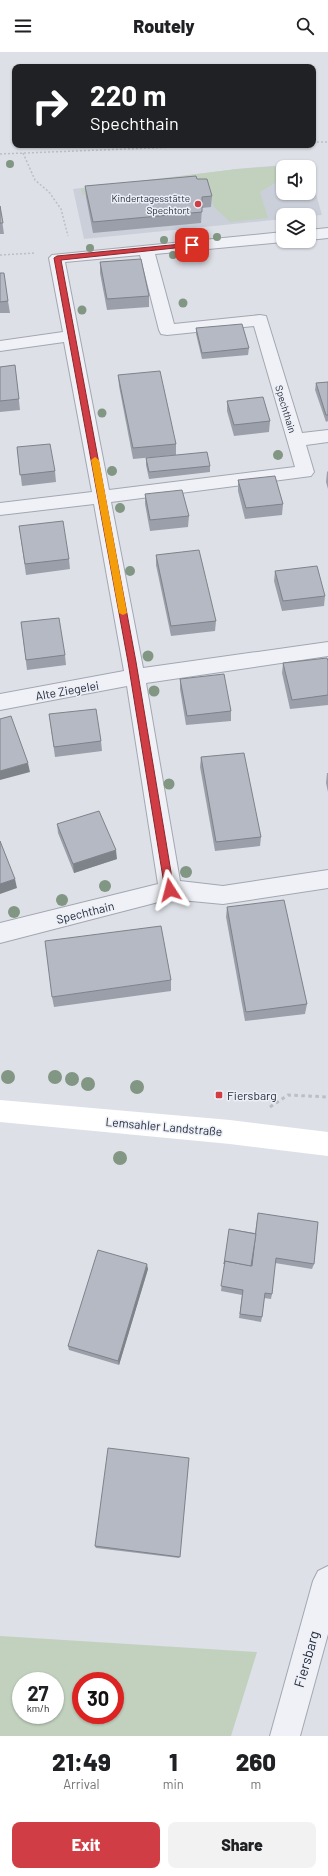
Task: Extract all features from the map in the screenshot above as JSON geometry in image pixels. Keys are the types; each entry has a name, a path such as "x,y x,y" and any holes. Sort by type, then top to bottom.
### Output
{"main road":[{"name":"Lemsahler Landstraße","path":"0,1111 230,1132 328,1144"}],"street":[{"path":"316,234 328,233"},
{"path":"170,890 135,677 71,336 65,257 276,238"},
{"name":"Spechthain","path":"102,495 305,472 260,320 167,330 146,249"},
{"path":"0,346 71,336"},
{"path":"295,440 328,436"},
{"path":"0,508 102,495"},
{"path":"135,677 328,649"},
{"name":"Alte Ziegelei","path":"0,702 135,677"},
{"name":"Spechthain","path":"0,933 170,890 223,895 328,879"},
{"name":"Fiersbarg","path":"285,1736 328,1581"}],"path":[{"path":"316,142 328,142"},
{"path":"0,154 151,148"},
{"path":"0,256 50,251 65,257 62,209 49,192 35,180 22,153"}],"shaded area":[{"name":"Kindertagesstätte Spechtort","path":"276,166 276,200 316,200 316,194 322,215 316,215 316,208 276,208 276,220 84,239 73,189"}],"green space":[{"path":"276,166 276,183 260,192 268,218 230,222 214,207 208,190 198,185 83,195 81,189 237,169"},
{"path":"0,1636 257,1652 231,1736 0,1736"}],"building":[{"path":"196,176 197,179 207,179 212,196 202,197 202,212 93,222 85,186"},
{"path":"0,206 3,223 0,223"},
{"path":"141,259 149,296 107,299 100,262"},
{"path":"0,273 4,273 8,301 0,302"},
{"path":"242,324 249,348 202,353 196,328"},
{"path":"15,365 19,399 0,401 0,367"},
{"path":"160,371 176,444 133,448 118,375"},
{"path":"328,382 328,415 326,415 316,383"},
{"path":"263,397 270,421 234,425 227,401"},
{"path":"50,444 55,471 20,475 17,447"},
{"path":"207,452 210,466 149,472 146,458"},
{"path":"275,476 283,504 246,508 238,480"},
{"path":"182,490 189,516 150,520 145,494"},
{"path":"63,521 69,559 25,564 19,526"},
{"path":"199,550 216,621 171,626 156,555"},
{"path":"317,566 325,596 283,601 275,571"},
{"path":"59,618 65,655 26,660 21,622"},
{"path":"327,658 328,695 292,700 283,663"},
{"path":"224,674 231,711 187,716 180,679"},
{"path":"96,709 101,741 54,747 49,714"},
{"path":"11,716 28,763 0,771 0,719"},
{"path":"244,753 261,837 216,842 201,757"},
{"path":"99,811 116,850 73,864 57,824"},
{"path":"0,841 15,879 0,884"},
{"path":"284,900 307,1004 246,1012 227,907"},
{"path":"161,926 171,980 52,997 45,941"},
{"path":"258,1213 318,1222 314,1264 276,1258 272,1294 265,1293 262,1317 240,1314 243,1290 221,1286 225,1261 252,1266"},
{"path":"229,1229 256,1234 251,1266 225,1261 224,1264"},
{"path":"98,1250 147,1264 118,1361 68,1346"},
{"path":"108,1448 189,1458 180,1557 95,1546"}],"slow traffic":[{"path":"95,460 123,613"}],"place":[{"name":"Kindertagesstätte Spechtort","path":"198,204"},
{"name":"Fiersbarg","path":"219,1095"}],"route":[{"path":"170,890 132,662 57,258 192,245"}]}
